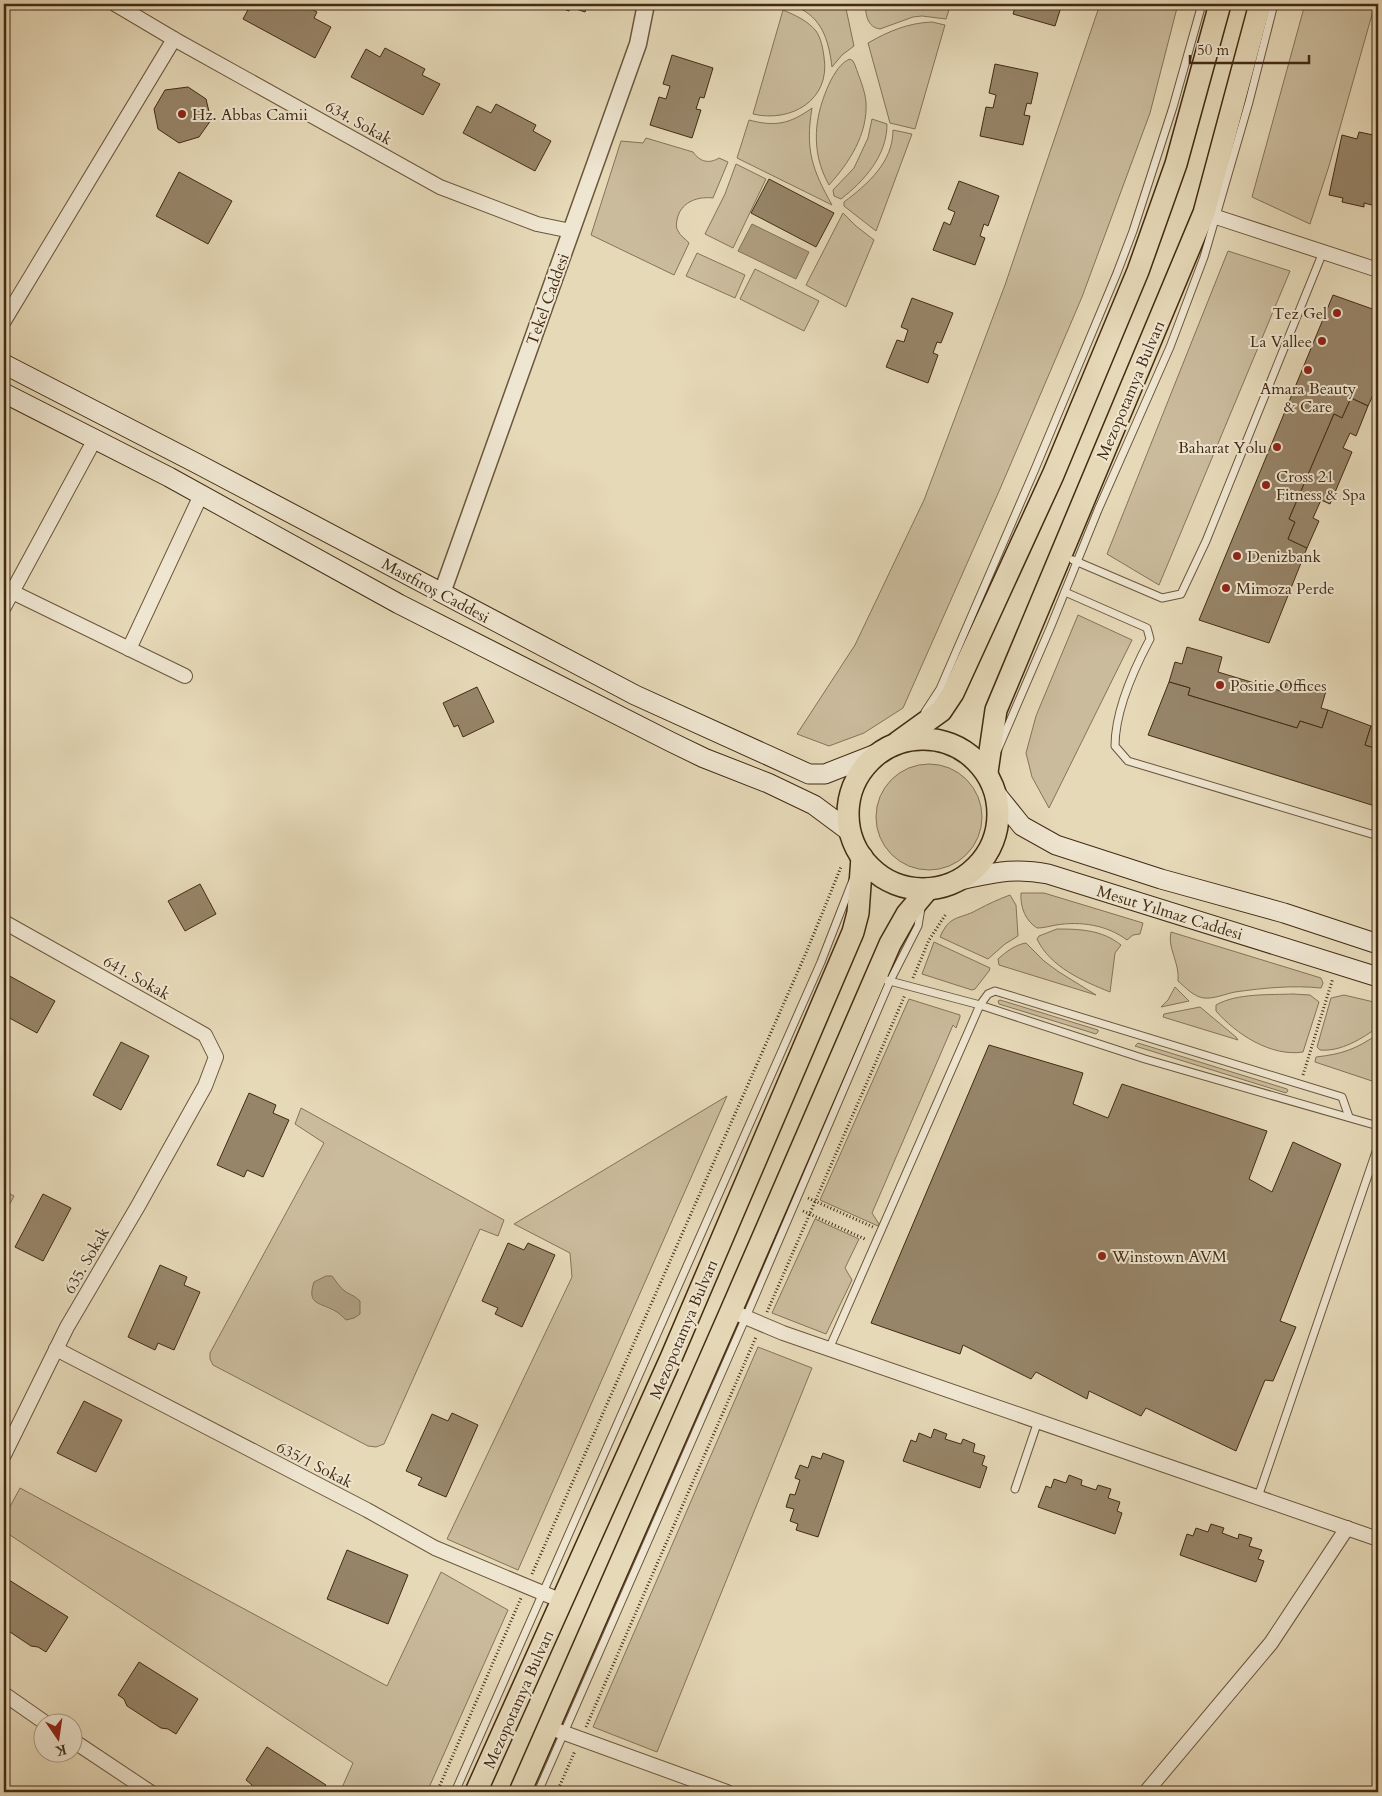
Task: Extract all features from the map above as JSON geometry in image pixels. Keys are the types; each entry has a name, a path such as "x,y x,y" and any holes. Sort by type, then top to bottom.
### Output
{"main road":[{"path":"898,742 923,738 948,742 970,754 987,772 997,794 999,819 993,844 979,864 960,880 926,891 890,882 871,869 854,862 856,851 849,831 847,809 851,788 861,769 876,754 898,742 940,711 953,693 1053,475 1138,271 1165,197 1185,134 1220,4"},
{"name":"Mezopotamya Bulvarı","path":"987,772 996,710 1069,558 1210,215 1260,4"},
{"name":"Mastfıroş Caddesi","path":"4,364 196,463 634,695 809,774 825,774 876,754"},
{"name":"Mastfıroş Caddesi","path":"4,393 201,494 399,604 704,758 768,783 814,805 849,831"},
{"name":"Mesut Yılmaz Caddesi","path":"997,794 1022,826 1056,845 1161,879 1284,913 1378,944"},
{"name":"Mezopotamya Bulvarı","path":"476,1792 553,1597 671,1358 853,932 858,912 854,862"},
{"name":"Mesut Yılmaz Caddesi","path":"960,880 1006,870 1029,870 1048,874 1378,977"},
{"path":"520,1792 556,1730 738,1314 883,979 890,944 907,914 926,891"}],"street":[{"name":"634. Sokak","path":"115,4 440,187 537,224 571,232"},
{"name":"Tekel Caddesi","path":"442,593 638,44 646,4"},
{"path":"4,321 174,38"},
{"path":"1210,215 1378,270"},
{"path":"4,607 8,590 95,439"},
{"path":"129,649 201,494"},
{"path":"8,590 185,676"},
{"name":"641. Sokak","path":"4,922 205,1035 216,1057 205,1086"},
{"name":"635. Sokak","path":"4,1455 67,1327 205,1086"},
{"path":"738,1314 829,1348 1378,1539"},
{"name":"635/1 Sokak","path":"56,1349 367,1510 435,1548 553,1597"},
{"path":"1146,1792 1271,1643 1347,1528"},
{"path":"4,1694 33,1714"},
{"path":"556,1730 726,1792"},
{"path":"82,1747 150,1792"}],"lane":[{"path":"898,742 931,705 940,689 1096,326 1139,214 1173,107 1202,4"},
{"path":"1210,215 1249,102 1274,4"},
{"path":"987,772 1004,738 1065,592 1069,558 1162,598 1181,594 1210,532 1323,252"},
{"path":"1065,592 1147,628 1150,639 1136,665 1115,729 1115,746 1128,761 1378,836"},
{"path":"883,979 980,1005 1145,1059 1378,1126"},
{"path":"829,1348 980,1005 988,994 995,990 1342,1097 1349,1117"},
{"path":"1258,1497 1378,1146"},
{"path":"1015,1489 1038,1421"},
{"path":"455,1792 553,1597"},
{"path":"538,1792 556,1730"}],"path":[{"path":"437,1792 802,962 854,862"},
{"path":"557,1792 929,940 946,914"},
{"path":"1300,1084 1333,978"},
{"path":"807,1198 881,1230"},
{"path":"802,1210 875,1243"}],"shaded area":[{"path":"786,4 845,4 854,46 842,55 832,67 827,42 815,20 801,9"},
{"path":"865,4 890,8 891,4 951,4 946,19 922,16 913,17 880,29 872,26 870,23"},
{"path":"1100,4 1178,4 1150,113 1082,297 903,708 864,733 829,746 797,734 855,645 924,500 1005,285"},
{"path":"1305,4 1375,4 1329,166 1310,224 1252,197"},
{"path":"783,10 805,21 818,34 824,57 825,72 815,96 805,105 781,115 753,114"},
{"path":"932,22 945,25 915,129 890,123 868,43 899,28"},
{"path":"850,59 855,65 863,88 866,114 856,147 844,167 829,185 819,159 817,146 816,134 820,108 836,72 841,65"},
{"path":"812,108 809,136 812,159 819,181 832,205 737,158 749,120 782,123 797,118"},
{"path":"872,119 887,124 886,136 879,157 866,176 850,192 841,199 834,196 833,190 854,168 868,138"},
{"path":"893,130 912,134 876,231 844,206 844,202 870,180 884,162 892,142"},
{"path":"646,138 693,152 705,161 719,158 728,162 713,198 701,198 690,202 685,205 679,214 676,223 677,229 689,243 674,275 591,235 621,141 643,143"},
{"path":"736,164 766,179 733,248 705,234 725,194"},
{"path":"843,213 874,240 846,307 806,285"},
{"path":"752,224 809,252 796,279 738,251"},
{"path":"1228,251 1290,271 1159,585 1107,554"},
{"path":"697,253 745,275 735,298 686,276"},
{"path":"755,269 819,301 804,331 740,299"},
{"path":"1078,615 1132,640 1049,808 1032,777 1026,753 1036,716"},
{"path":"929,764 949,768 966,780 978,797 982,817 978,837 966,854 949,866 929,870 909,866 892,854 880,837 876,817 880,797 892,780 909,768"},
{"path":"1021,893 1044,893 1143,923 1140,934 1133,935 1127,940 1111,931 1093,925 1065,924 1037,928 1024,914"},
{"path":"1010,895 1016,905 1018,936 1005,944 988,959 940,937 947,924 951,921"},
{"path":"1057,929 1074,929 1099,933 1121,945 1115,953 1110,992 1078,978 1050,958 1037,939 1039,936"},
{"path":"1171,932 1321,978 1323,983 1321,988 1267,988 1235,992 1212,998 1197,996 1178,981 1170,938"},
{"path":"934,942 990,968 975,989 972,990 922,974"},
{"path":"1026,943 1044,961 1096,995 999,965 998,959 1005,953"},
{"path":"1175,987 1189,1001 1161,1007 1168,1000"},
{"path":"1254,995 1310,995 1319,1002 1303,1052 1279,1051 1255,1042 1234,1028 1216,1011 1216,1005 1234,998"},
{"path":"1344,995 1378,1003 1378,1027 1359,1040 1344,1047 1320,1050 1317,1047 1331,998"},
{"path":"909,999 960,1015 960,1017 956,1028 953,1025 872,1213 879,1224 878,1226 820,1200"},
{"path":"1000,1000 1098,1030 1098,1032 1096,1034 999,1004 998,1001"},
{"path":"1200,1007 1238,1040 1163,1017 1164,1014"},
{"path":"1378,1034 1378,1083 1315,1062 1316,1057 1349,1050 1363,1044"},
{"path":"1138,1043 1287,1089 1288,1091 1286,1093 1135,1046"},
{"path":"727,1096 518,1570 447,1539 572,1277 570,1253 514,1224"},
{"path":"301,1108 504,1220 498,1236 480,1229 384,1444 376,1447 368,1446 213,1365 210,1359 210,1353 324,1143 295,1124"},
{"path":"4,1191 14,1196 4,1215"},
{"path":"815,1219 859,1239 845,1268 852,1280 826,1334 772,1313"},
{"path":"326,1276 332,1276 344,1290 360,1301 360,1314 346,1320 337,1312 316,1302 312,1295 314,1282"},
{"path":"758,1347 812,1368 657,1752 593,1727"},
{"path":"20,1488 387,1686 441,1572 508,1610 427,1792 340,1792 353,1763 4,1531 4,1518"}],"building":[{"path":"251,4 302,4 317,12 314,18 331,27 315,58 243,19"},
{"path":"556,4 588,4 585,12 570,7 569,11 555,6"},
{"path":"1016,4 1062,4 1055,26 1013,14"},
{"path":"385,48 425,69 422,75 440,84 423,115 351,77 366,49 380,57"},
{"path":"672,55 713,68 704,98 700,97 696,109 701,110 692,138 650,125 659,97 666,99 670,86 663,84"},
{"path":"995,64 1038,73 1031,104 1027,103 1024,115 1030,116 1023,145 980,136 986,107 993,108 996,95 989,93"},
{"name":"Hz. Abbas Camii","path":"188,87 206,99 211,120 199,137 179,143 158,129 154,109 165,90"},
{"path":"496,104 536,125 533,131 551,141 535,171 463,133 477,106 491,113"},
{"path":"1359,132 1378,136 1378,197 1376,206 1364,203 1364,207 1342,202 1343,198 1329,195 1342,135 1357,139"},
{"path":"179,172 232,201 208,244 156,216"},
{"path":"769,179 834,213 816,247 751,213"},
{"path":"959,181 999,196 988,226 984,224 980,236 985,238 975,265 933,250 944,222 950,225 955,212 948,209"},
{"path":"1333,295 1378,311 1378,384 1368,406 1351,398 1342,418 1334,414 1289,519 1295,522 1288,539 1307,548 1269,643 1199,620"},
{"path":"912,298 953,313 941,343 937,342 933,353 938,355 928,383 886,367 897,340 904,342 908,330 901,327"},
{"path":"1351,398 1368,406 1356,436 1350,433 1343,448 1352,452 1330,504 1321,500 1313,518 1319,521 1307,548 1288,539 1295,522 1289,519 1334,414 1342,418"},
{"name":"Positie Offices","path":"1187,647 1222,657 1218,672 1284,692 1287,680 1326,691 1321,708 1328,710 1322,728 1300,721 1297,728 1188,695 1190,688 1169,682 1175,662 1182,664"},
{"path":"1169,682 1190,688 1188,695 1297,728 1300,721 1322,728 1328,710 1371,726 1365,745 1378,749 1378,807 1148,735"},
{"path":"477,687 494,722 463,737 458,725 454,727 443,703"},
{"path":"1371,726 1378,727 1378,749 1365,745"},
{"path":"200,884 216,914 185,931 168,901"},
{"path":"6,974 55,1001 37,1033 4,1015 4,978"},
{"path":"121,1042 149,1056 121,1110 93,1095"},
{"name":"Winstown AVM","path":"989,1045 1083,1073 1073,1104 1108,1118 1122,1084 1267,1131 1249,1179 1272,1192 1293,1142 1341,1164 1280,1321 1296,1327 1273,1381 1265,1380 1236,1451 1146,1408 1141,1416 1089,1391 1087,1399 1036,1372 1031,1379 963,1345 960,1354 871,1323"},
{"path":"249,1093 276,1105 273,1113 289,1120 263,1177 247,1170 244,1177 217,1165"},
{"path":"43,1194 71,1208 43,1261 15,1247"},
{"path":"508,1243 524,1250 528,1243 555,1255 522,1327 495,1314 498,1308 482,1301"},
{"path":"160,1265 187,1277 184,1285 200,1292 174,1350 158,1343 155,1350 128,1337"},
{"path":"84,1401 122,1420 96,1472 57,1453"},
{"path":"452,1413 478,1425 446,1497 418,1485 422,1478 406,1471 432,1414 448,1421"},
{"path":"934,1429 947,1434 945,1439 961,1444 963,1439 975,1444 973,1452 985,1456 982,1465 987,1467 980,1488 903,1461 911,1440 916,1442 919,1433 931,1438"},
{"path":"823,1453 844,1461 818,1537 796,1530 798,1524 790,1521 794,1509 786,1507 790,1494 795,1495 800,1480 795,1478 800,1465 808,1468 812,1456 821,1459"},
{"path":"1069,1475 1082,1480 1081,1485 1096,1490 1098,1485 1111,1489 1108,1498 1120,1502 1117,1511 1122,1513 1115,1534 1038,1507 1046,1486 1051,1488 1054,1479 1066,1483"},
{"path":"1211,1524 1224,1528 1222,1533 1238,1539 1239,1534 1252,1538 1249,1546 1262,1550 1258,1559 1264,1561 1256,1582 1180,1555 1187,1534 1193,1536 1196,1528 1208,1532"},
{"path":"347,1550 408,1575 388,1624 327,1599"},
{"path":"9,1580 68,1617 46,1652 38,1647 31,1646 4,1628 4,1589"},
{"path":"139,1662 198,1699 176,1734 168,1729 161,1728 127,1706 124,1699 118,1695"},
{"path":"267,1747 326,1785 321,1792 254,1791 252,1785 246,1780"},
{"path":"58,1786 66,1792 54,1792"}],"place":[{"name":"Hz. Abbas Camii","path":"182,114"},
{"name":"Tez Gel","path":"1337,313"},
{"name":"La Vallee","path":"1322,341"},
{"name":"Amara Beauty & Care","path":"1308,370"},
{"name":"Baharat Yolu","path":"1277,447"},
{"name":"Cross 21 Fitness & Spa","path":"1266,485"},
{"name":"Denizbank","path":"1237,556"},
{"name":"Mimoza Perde","path":"1226,588"},
{"name":"Positie Offices","path":"1220,685"},
{"name":"Winstown AVM","path":"1102,1256"}]}
